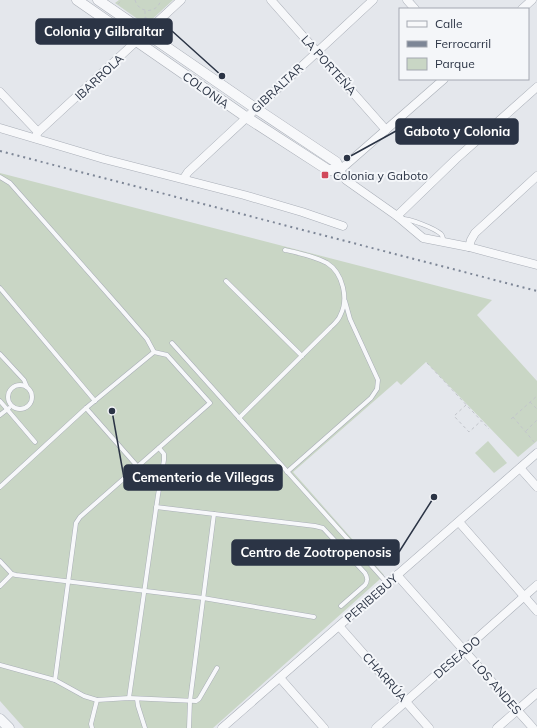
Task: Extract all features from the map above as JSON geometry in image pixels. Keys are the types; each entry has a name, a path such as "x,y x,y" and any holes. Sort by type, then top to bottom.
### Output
{"street":[{"name":"COLONIA","path":"77,0 246,117 328,170 340,170"},
{"name":"COLONIA","path":"98,0 336,162 346,180 399,218 420,237 426,240 444,243"},
{"name":"IBARROLA","path":"36,135 181,0"},
{"name":"LA PORTEÑA","path":"270,0 386,130"},
{"name":"GIBRALTAR","path":"184,178 188,172 255,108 373,0"},
{"path":"407,0 413,8"},
{"path":"523,8 532,0"},
{"path":"340,170 443,80"},
{"path":"399,218 456,159 537,87"},
{"path":"0,92 36,135"},
{"path":"0,128 36,135 104,158 184,178 295,210 343,226"},
{"path":"469,247 475,233 537,176"},
{"path":"444,243 469,247 537,265"},
{"name":"PERIBEBUY","path":"222,728 537,453"},
{"path":"520,468 537,487"},
{"path":"458,522 537,611"},
{"name":"LOS ANDES","path":"397,576 533,728"},
{"name":"DESEADO","path":"376,728 537,585"},
{"name":"CHARRÚA","path":"339,626 429,728"},
{"path":"280,678 324,728"},
{"path":"497,728 537,693"},
{"path":"0,720 9,728"}],"lane":[{"path":"0,178 10,183 121,308 147,339 154,352 167,355 210,403 78,520 75,526 55,680"},
{"path":"399,218 413,220 439,232 443,237 444,243"},
{"path":"285,250 309,256 331,266 341,281 350,319 378,380 377,389 371,398 288,472"},
{"path":"226,281 302,356"},
{"path":"0,288 95,401"},
{"path":"239,418 339,319 342,312 344,295"},
{"path":"172,343 388,584"},
{"path":"0,487 86,408 154,352"},
{"path":"0,354 24,380 32,396 28,406 21,409 11,405 8,394 12,388 19,385 27,387"},
{"path":"0,401 35,442"},
{"path":"0,415 11,405"},
{"path":"86,408 138,467"},
{"path":"130,698 156,507 165,458 159,448"},
{"path":"156,507 319,526 326,530 367,577 367,582 365,585 341,606"},
{"path":"189,728 190,701 214,514"},
{"path":"0,561 12,574 203,598 314,617"},
{"path":"0,586 12,574"},
{"path":"0,665 55,680 84,696 97,700 130,698 190,701 198,700 218,668"},
{"path":"137,699 145,728"},
{"path":"88,728 92,726 97,700"}],"path":[{"path":"135,0 136,4 142,10 150,11 157,8 161,0"},
{"path":"427,363 489,429"},
{"path":"510,419 537,396"},
{"path":"530,402 537,409"},
{"path":"466,405 454,416 469,432 482,421"},
{"path":"513,417 535,443"},
{"path":"526,432 537,420"}],"green space":[{"path":"119,0 173,0 146,25 115,3"},
{"path":"0,173 492,300 477,315 537,381 537,441 518,457 426,362 401,385 397,381 293,472 384,575 379,580 213,728 24,728 0,701"},
{"path":"488,441 507,463 494,473 475,453"}],"railway":[{"path":"0,151 537,291"}],"place":[{"name":"Colonia y Gilbraltar","path":"222,76"},
{"name":"Gaboto y Colonia","path":"347,158"},
{"name":"Colonia y Gaboto","path":"325,175"},
{"name":"Cementerio de Villegas","path":"112,411"},
{"name":"Centro de Zootropenosis","path":"434,497"}]}
